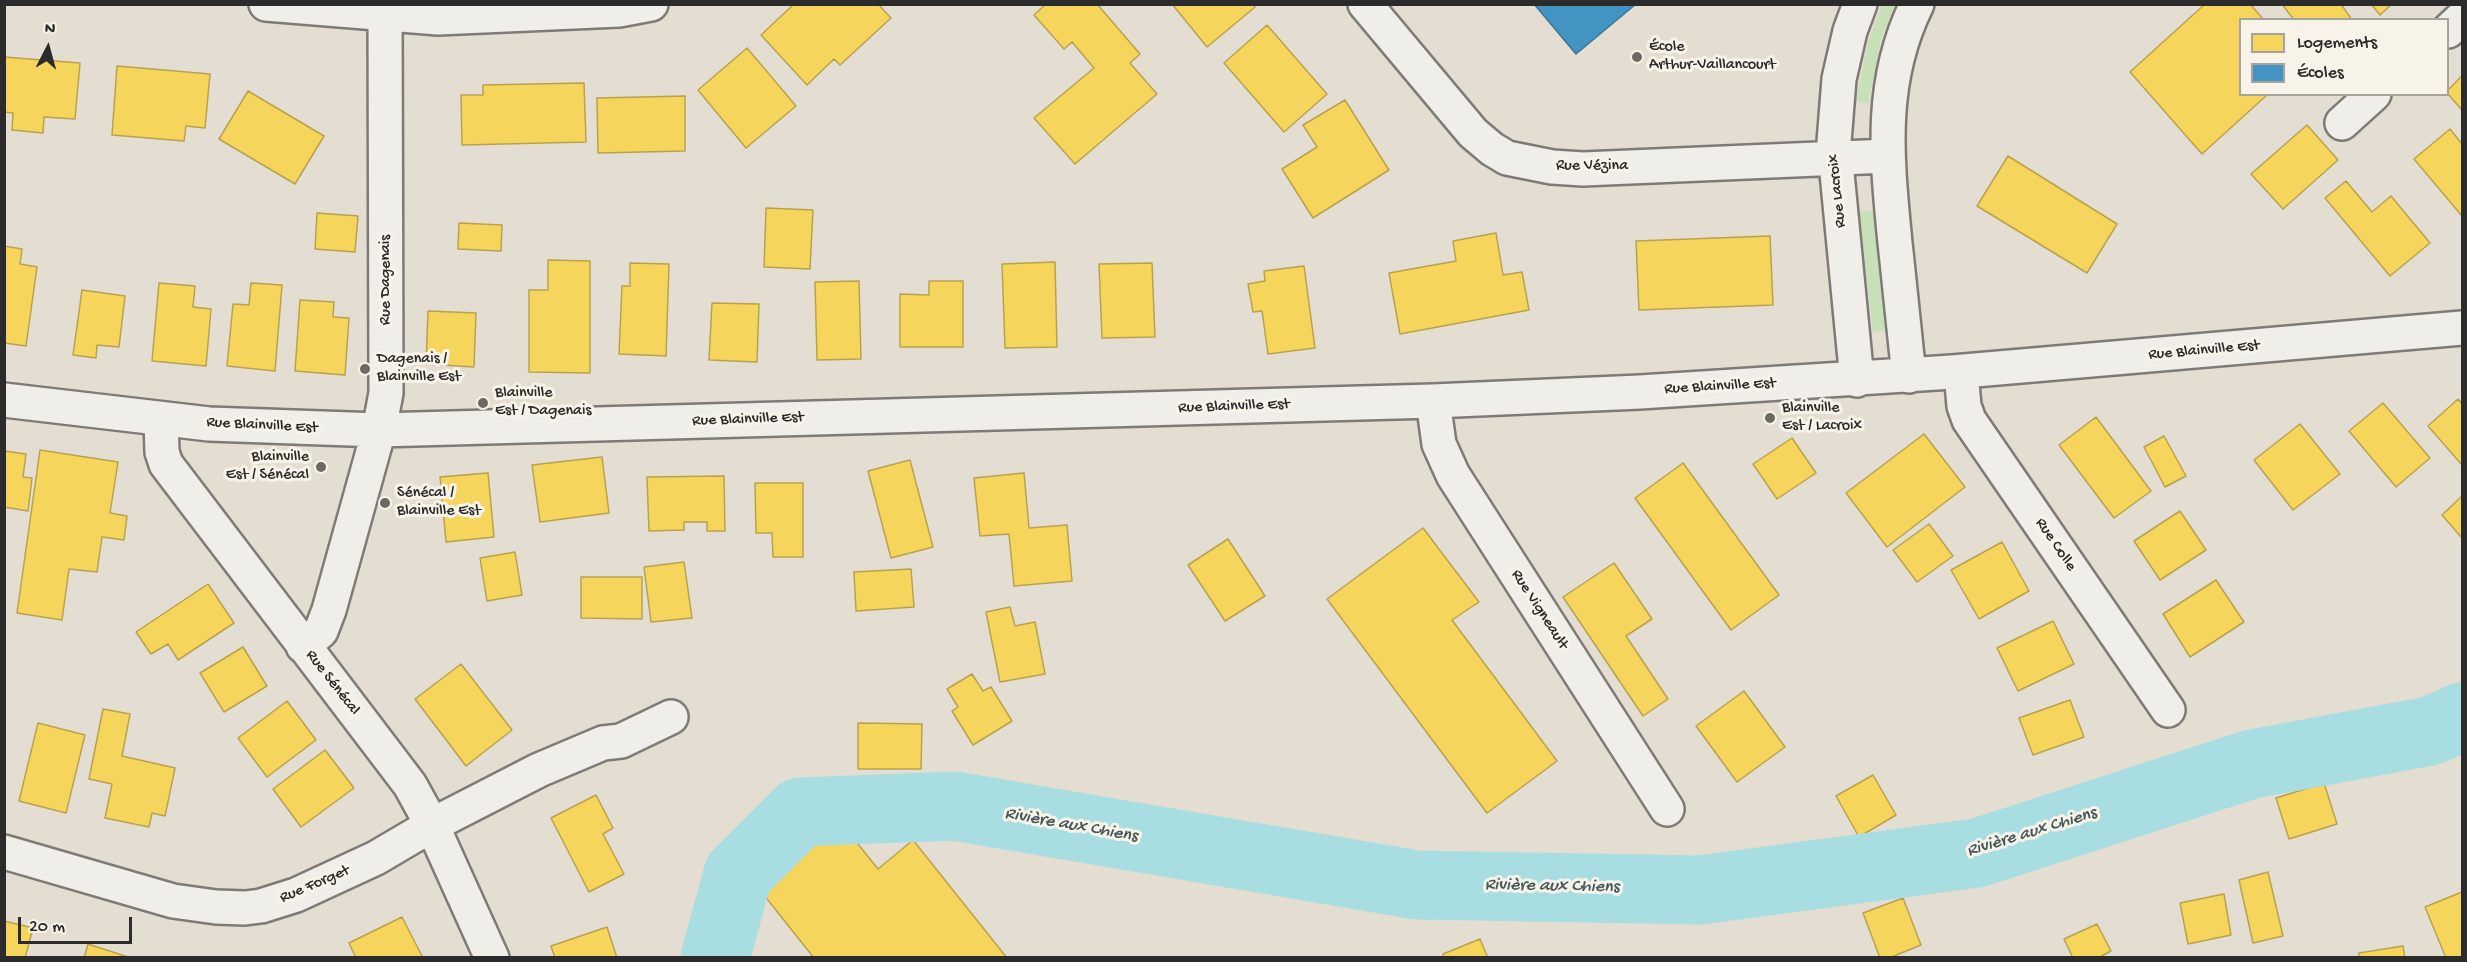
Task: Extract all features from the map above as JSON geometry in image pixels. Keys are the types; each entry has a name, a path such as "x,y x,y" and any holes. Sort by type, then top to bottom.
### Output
{"street":[{"path":"266,4 384,10 465,18 619,10 651,4"},
{"name":"Rue Vézina","path":"1365,4 1473,133 1507,158 1530,165 1583,169 1888,156"},
{"name":"Rue Lacroix","path":"1857,380 1835,158 1835,118 1839,79 1850,31 1860,4"},
{"path":"1909,376 1888,156 1888,110 1901,42 1917,4"},
{"name":"Rue Dagenais","path":"303,645 321,632 326,621 379,430 386,381 387,174 384,10"},
{"path":"2449,30 2463,18"},
{"path":"2342,123 2372,96"},
{"name":"Rue Blainville Est","path":"4,400 161,420 258,427 379,430 1433,401 1857,380 2463,328"},
{"name":"Rue Colle","path":"1961,372 1964,406 1969,420 2168,710"},
{"name":"Rue Vigneault","path":"1433,401 1439,444 1453,475 1668,809"},
{"name":"Rue Sénécal","path":"161,420 162,452 166,464 397,765 432,825 492,957"},
{"name":"Rue Forget","path":"4,852 173,901 245,908 261,906 296,895 376,858 432,825 539,770 603,743 621,741 671,717"}],"green space":[{"path":"1882,5 1895,5 1881,40 1868,103 1856,101 1868,42"},
{"path":"1873,211 1885,330 1873,332 1859,212"}],"building: Logements":[{"path":"794,4 878,4 891,18 840,65 834,59 807,85 761,35"},
{"path":"1046,4 1097,4 1140,54 1130,63 1157,94 1075,164 1034,118 1094,68 1072,42 1064,49 1034,15"},
{"path":"1172,4 1253,4 1255,7 1207,47"},
{"path":"2205,4 2250,4 2262,18 2239,18 2239,96 2266,96 2202,154 2130,72"},
{"path":"2282,4 2341,4 2351,18 2292,18"},
{"path":"2371,4 2392,4 2380,15"},
{"path":"1267,25 1327,94 1284,132 1224,63"},
{"path":"747,48 796,106 746,148 698,90"},
{"path":"4,57 80,63 75,119 44,117 43,133 12,130 13,113 4,112"},
{"path":"117,66 210,74 205,128 186,126 184,141 112,135"},
{"path":"2462,76 2462,110 2449,95 2449,89"},
{"path":"584,83 586,142 462,145 461,95 483,95 483,85"},
{"path":"248,91 324,136 295,184 219,139"},
{"path":"685,96 685,151 598,153 597,98"},
{"path":"1345,100 1389,170 1313,218 1282,169 1317,147 1303,125"},
{"path":"2307,125 2338,160 2283,209 2251,174"},
{"path":"2450,129 2462,144 2462,216 2414,159"},
{"path":"2008,156 2117,224 2087,273 1977,206"},
{"path":"2346,181 2372,212 2391,196 2430,243 2390,276 2325,198"},
{"path":"766,208 813,210 810,269 764,267"},
{"path":"317,213 358,216 355,252 315,249"},
{"path":"459,223 502,225 501,251 458,249"},
{"path":"1496,233 1503,275 1522,272 1529,310 1400,334 1389,273 1456,261 1453,241"},
{"path":"1770,236 1773,305 1639,310 1636,241"},
{"path":"4,246 22,249 20,264 37,267 26,346 4,343"},
{"path":"548,260 590,261 590,373 529,372 529,290 548,290"},
{"path":"1055,262 1057,347 1005,348 1002,264"},
{"path":"630,263 669,264 666,356 619,354 622,286 630,286"},
{"path":"1152,263 1155,337 1102,338 1099,264"},
{"path":"1304,266 1315,348 1268,354 1262,311 1253,312 1248,284 1265,281 1264,271"},
{"path":"859,281 861,359 817,360 815,282"},
{"path":"929,281 963,281 963,347 900,347 900,294 929,295"},
{"path":"159,283 195,286 193,307 211,309 206,366 152,361"},
{"path":"251,283 282,285 275,371 227,366 233,304 249,305"},
{"path":"82,290 125,296 119,347 97,345 96,358 73,355"},
{"path":"300,300 334,302 333,317 349,318 345,375 295,371"},
{"path":"712,303 759,304 757,362 709,360"},
{"path":"428,311 476,313 474,367 426,364"},
{"path":"2458,399 2462,404 2462,465 2428,426"},
{"path":"2383,403 2430,458 2396,487 2349,431"},
{"path":"2096,417 2151,491 2114,518 2059,445"},
{"path":"2300,424 2340,474 2293,510 2254,460"},
{"path":"1924,434 1965,487 1887,547 1846,493"},
{"path":"2164,436 2186,476 2165,487 2144,447"},
{"path":"1792,438 1816,473 1777,499 1753,464"},
{"path":"40,450 118,462 110,513 127,516 124,540 102,537 97,572 69,569 62,620 17,613"},
{"path":"4,451 26,454 23,477 32,478 28,511 4,507"},
{"path":"602,457 609,513 540,522 532,465"},
{"path":"910,460 933,547 891,558 868,471"},
{"path":"1683,463 1779,595 1731,630 1635,498"},
{"path":"488,473 494,537 446,542 440,477"},
{"path":"1024,473 1029,528 1067,525 1072,581 1014,586 1009,534 980,536 974,478"},
{"path":"724,476 725,531 707,531 707,522 684,522 684,530 649,531 647,477"},
{"path":"755,483 803,483 803,557 773,557 772,533 756,533"},
{"path":"2462,496 2462,538 2442,515"},
{"path":"2180,511 2206,550 2160,580 2134,541"},
{"path":"1929,524 1953,556 1917,582 1893,550"},
{"path":"1423,528 1479,602 1452,620 1557,761 1487,813 1327,599"},
{"path":"1228,539 1265,596 1225,621 1188,565"},
{"path":"2002,542 2029,591 1979,619 1951,570"},
{"path":"515,552 522,595 487,601 480,558"},
{"path":"684,562 692,618 651,622 644,567"},
{"path":"1614,563 1652,619 1626,636 1668,699 1643,716 1563,597"},
{"path":"911,569 914,607 856,611 854,572"},
{"path":"581,577 642,577 642,619 581,618"},
{"path":"2216,580 2244,622 2190,657 2163,614"},
{"path":"208,584 234,623 178,660 168,644 151,654 136,632"},
{"path":"1010,607 1015,626 1035,622 1045,674 1000,682 986,612"},
{"path":"2053,621 2074,664 2018,691 1997,648"},
{"path":"243,647 267,686 224,712 200,673"},
{"path":"461,664 512,730 466,766 415,699"},
{"path":"972,674 983,691 991,687 1012,721 973,745 952,711 958,707 947,689"},
{"path":"1744,691 1785,747 1737,782 1696,726"},
{"path":"2070,700 2084,737 2033,755 2019,718"},
{"path":"287,701 316,740 267,777 238,738"},
{"path":"103,709 130,714 122,756 175,768 165,816 152,813 149,827 105,818 112,784 89,779"},
{"path":"38,723 85,735 66,813 19,801"},
{"path":"858,723 922,724 921,769 858,769"},
{"path":"325,750 354,788 301,827 273,789"},
{"path":"1873,775 1896,815 1859,837 1836,796"},
{"path":"2324,783 2337,824 2289,839 2276,798"},
{"path":"596,795 613,828 603,834 624,874 589,892 551,818"},
{"path":"834,814 878,869 913,840 1007,958 814,958 752,880"},
{"path":"2268,872 2283,936 2253,943 2239,880"},
{"path":"2462,892 2462,958 2446,958 2425,907"},
{"path":"2224,894 2231,935 2188,944 2180,903"},
{"path":"1903,898 1921,945 1889,958 1880,958 1863,913"},
{"path":"402,917 423,958 356,958 349,943"},
{"path":"4,921 33,928 25,958 4,958"},
{"path":"2097,924 2111,951 2098,958 2073,958 2064,939"},
{"path":"607,927 617,958 555,958 551,946"},
{"path":"1480,939 1488,958 1444,958 1443,954"},
{"path":"88,944 131,958 84,958"},
{"path":"2403,946 2405,958 2359,958 2359,953"}],"building: Écoles":[{"path":"1534,4 1636,4 1576,54"}],"waterway":[{"name":"Rivière aux Chiens","path":"715,958 738,874 800,812 954,806 1417,885 1700,890 1977,853 2252,764 2430,731 2462,717"}],"place":[{"name":"École Arthur-Vaillancourt","path":"1637,57"},
{"name":"Dagenais / Blainville Est","path":"365,369"},
{"name":"Blainville Est / Dagenais","path":"483,403"},
{"name":"Blainville Est / Lacroix","path":"1770,418"},
{"name":"Blainville Est / Sénécal","path":"321,467"},
{"name":"Sénécal / Blainville Est","path":"385,503"}]}
